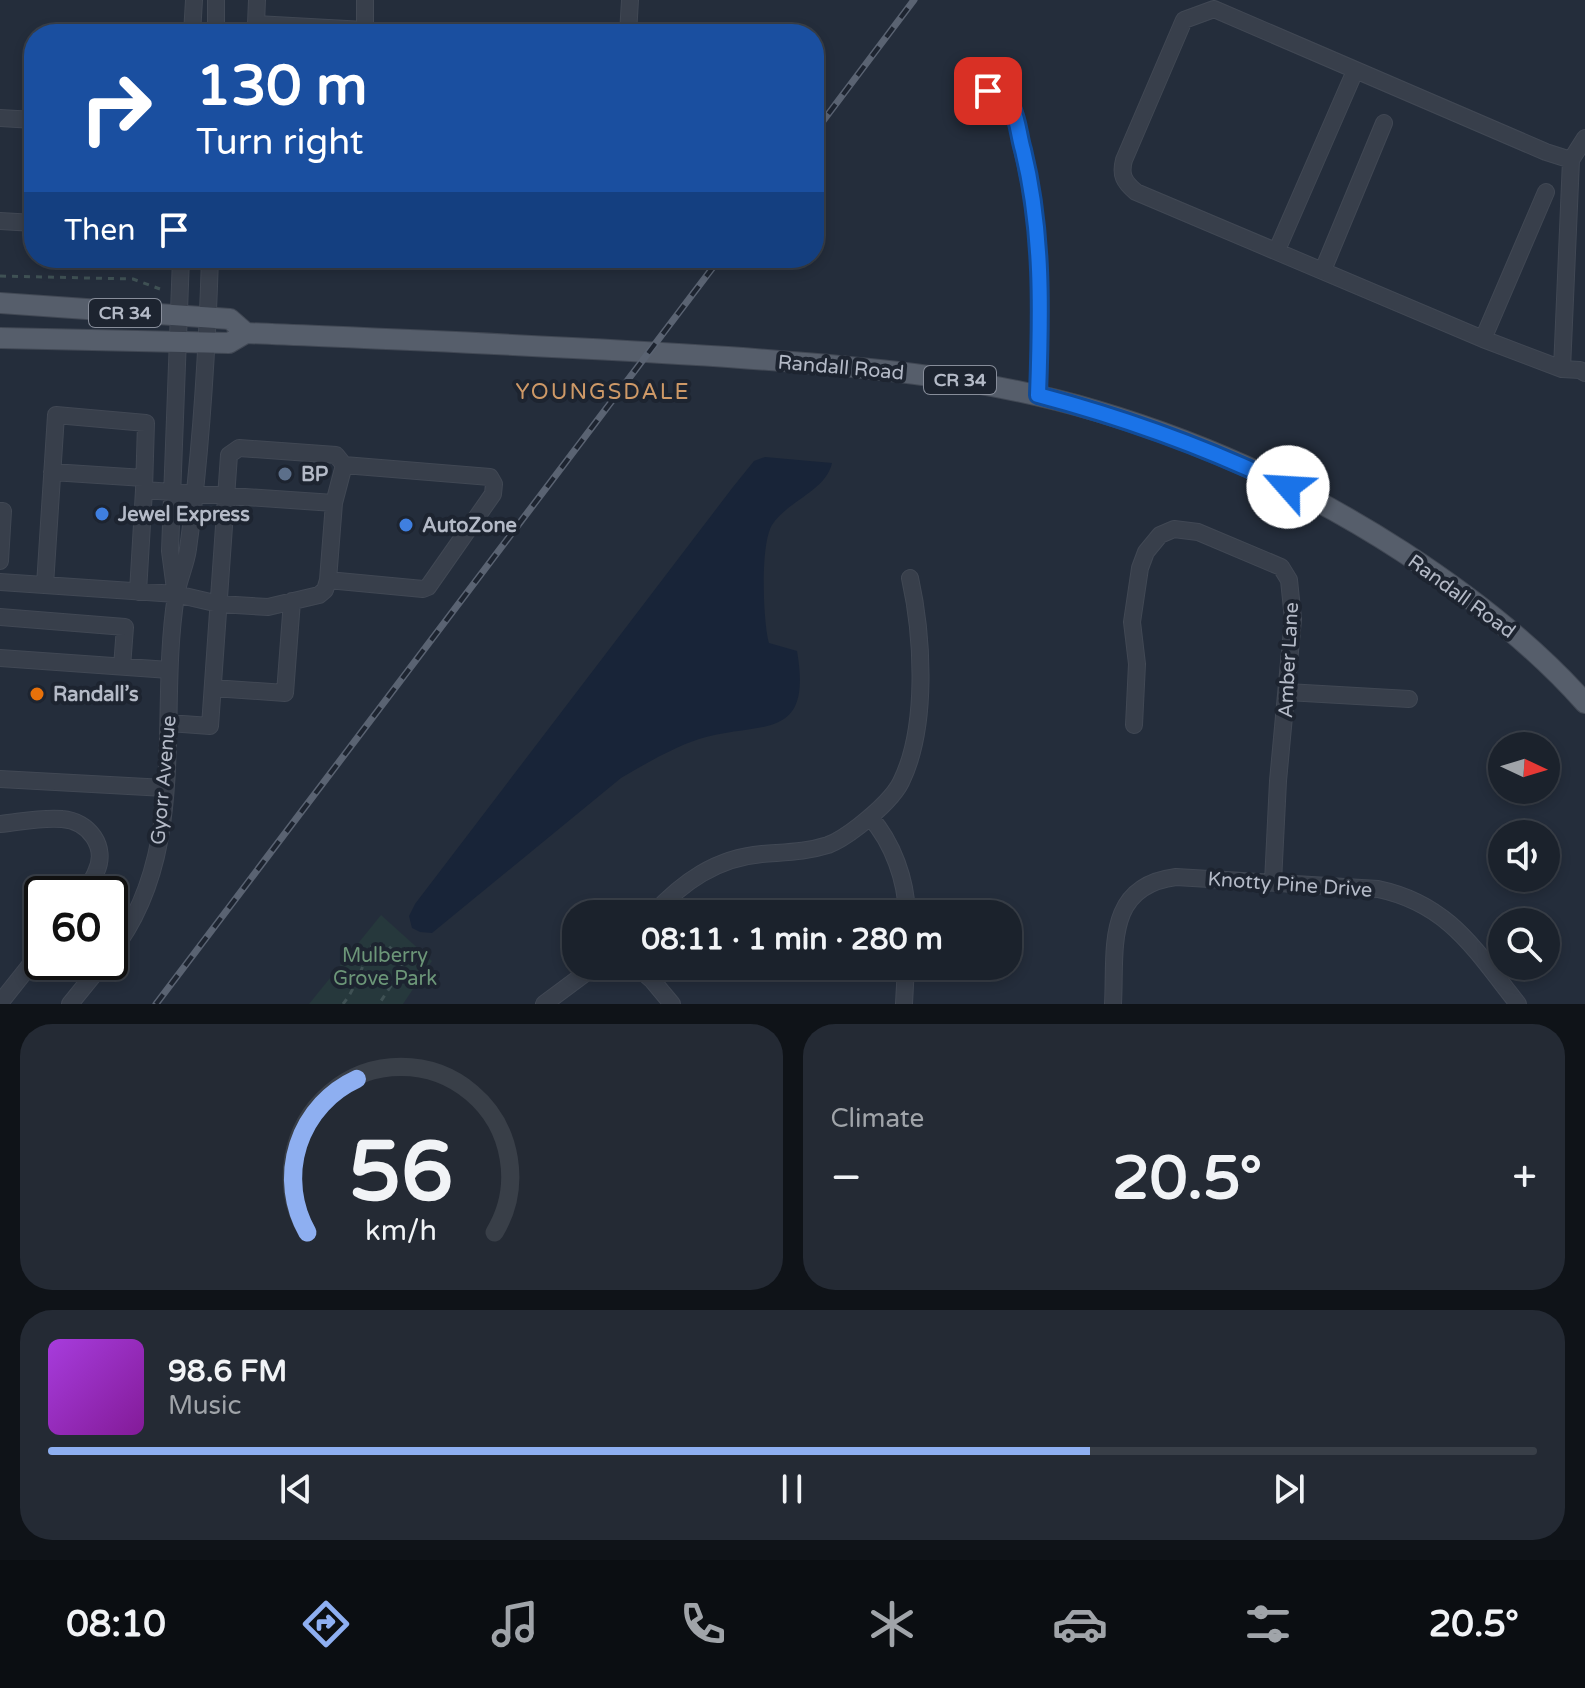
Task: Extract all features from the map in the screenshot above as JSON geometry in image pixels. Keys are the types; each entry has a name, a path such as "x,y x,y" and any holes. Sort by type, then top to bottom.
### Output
{"main road":[{"name":"Randall Road","path":"0,303 230,319 246,333"},
{"name":"Randall Road","path":"0,338 229,343 246,333 649,352 842,365 944,377 1038,395 1109,415 1194,445 1338,512 1424,566 1505,624 1585,703"}],"street":[{"path":"193,24 194,0"},
{"path":"216,0 216,24"},
{"path":"255,24 257,0"},
{"path":"364,24 365,0"},
{"path":"629,24 630,0"},
{"path":"1571,160 1214,9 1184,20 1121,170 1125,183 1136,192 1483,339 1562,369 1583,370"},
{"path":"1277,250 1355,71"},
{"path":"975,94 988,91 1001,95 1012,108 1030,179 1039,236 1041,329 1038,395"},
{"path":"0,118 24,119"},
{"path":"1323,270 1384,123"},
{"path":"1562,369 1571,160 1585,138"},
{"path":"1483,339 1546,192"},
{"path":"1539,208 1569,218"},
{"path":"0,221 24,222"},
{"name":"Gyorr Avenue","path":"176,594 170,551 180,268"},
{"name":"Gyorr Avenue","path":"128,925 149,883 163,824 169,670 176,594 188,552 210,268"},
{"path":"45,585 56,415 146,423 138,592"},
{"path":"169,723 210,726 229,455 239,448 336,455 344,465 490,477 494,484 493,494 428,587 328,580"},
{"path":"0,582 176,594 219,604 268,607 319,595 325,590 328,580 334,503 344,465"},
{"path":"52,472 144,484 172,492 334,503"},
{"path":"0,511 3,511 0,561"},
{"name":"Amber Lane","path":"1134,725 1137,664 1132,622 1140,568 1146,552 1160,535 1174,529 1186,529 1281,567 1289,580 1293,596 1273,882"},
{"path":"668,900 694,876 712,867 760,854 789,854 830,844 870,817 900,785 918,723 919,654 910,578"},
{"path":"213,688 285,693 292,601"},
{"path":"0,617 125,627 122,667"},
{"path":"0,658 169,670"},
{"path":"1287,692 1409,699"},
{"path":"0,779 165,788"},
{"path":"870,817 882,834 901,874 907,900"},
{"path":"0,824 65,819 85,827 97,840 100,861 92,876"},
{"name":"Knotty Pine Drive","path":"1113,1004 1120,912 1138,891 1162,879 1176,877 1378,889 1402,894 1424,903 1459,930 1518,1004"},
{"path":"0,1003 24,973"},
{"path":"70,1004 89,980"},
{"path":"544,1004 576,980"},
{"path":"652,980 672,1004"},
{"path":"904,1004 905,980"}],"path":[{"path":"0,276 133,279 160,289"},
{"path":"343,1004 352,993 360,966 373,944 387,945 402,958 402,969 379,1004"}],"green space":[{"name":"Mulberry Grove Park","path":"381,915 432,961 403,1004 309,1004"}],"water":[{"path":"765,457 832,463 822,481 779,517 768,535 764,601 769,643 797,651 800,681 797,701 789,715 777,723 699,739 640,767 621,778 432,933 412,928 409,916 415,904 733,487 754,461"}],"railway":[{"path":"824,120 914,0"},
{"path":"156,1004 712,268"}],"place":[{"name":"BP","path":"285,474"},
{"name":"Jewel Express","path":"102,514"},
{"name":"AutoZone","path":"406,525"},
{"name":"Randall’s","path":"37,694"}],"district":[{"name":"YOUNGSDALE","path":"603,391"}],"route":[{"path":"988,91 1001,95 1012,108 1030,179 1039,236 1041,329 1038,395 1147,427 1243,465 1288,487"}]}
